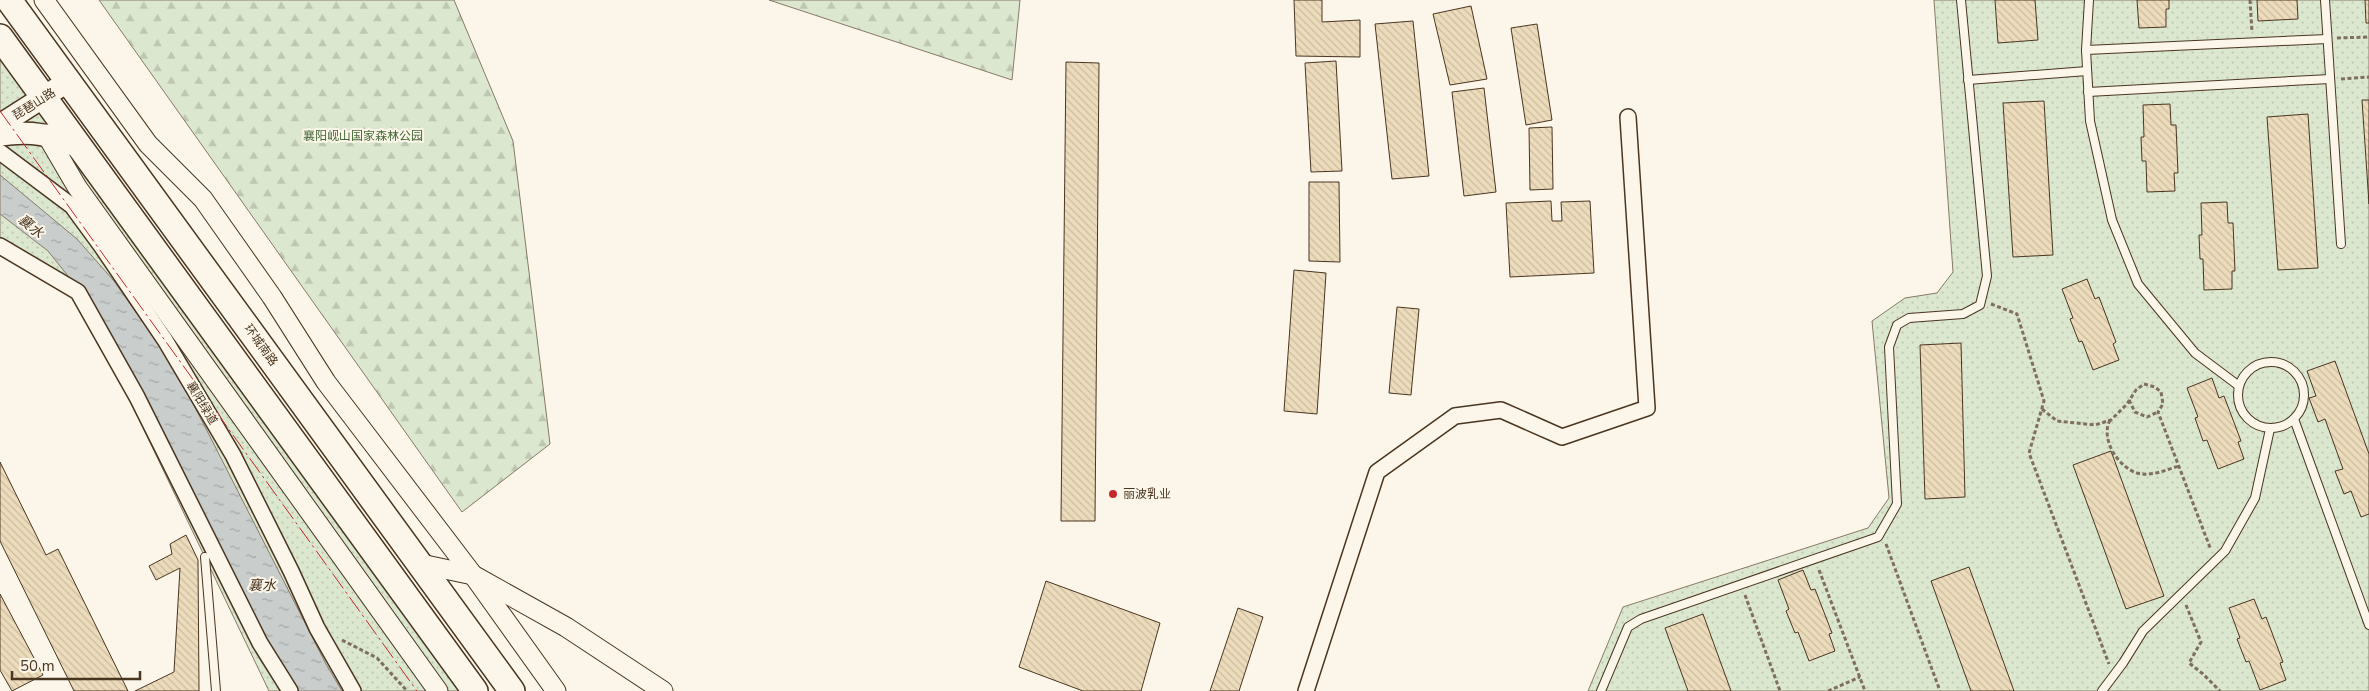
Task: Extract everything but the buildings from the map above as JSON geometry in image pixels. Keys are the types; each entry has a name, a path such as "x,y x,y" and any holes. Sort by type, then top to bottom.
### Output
{"highway":[{"name":"环城南路","path":"9,0 62,75 422,564 512,691"},
{"path":"0,37 475,691"}],"main road":[{"name":"琵琶山路","path":"0,125 62,75"},
{"name":"琵琶山路","path":"0,108 39,92"},
{"name":"琵琶山路","path":"0,135 18,132 46,134 79,147"}],"street":[{"path":"44,0 148,144 203,199 272,297 326,382 473,575 556,691"},
{"path":"62,75 86,58"},
{"path":"1306,691 1377,472 1455,416 1501,410 1562,437 1647,408 1628,117"},
{"path":"46,134 77,187 438,691"},
{"name":"襄阳绿道","path":"0,152 72,206 165,340 234,455 292,571 317,628 353,691"},
{"path":"0,246 78,292 137,397 260,643 290,691"},
{"path":"422,564 473,575 566,627 663,691"}],"lane":[{"path":"1601,691 1628,627 1641,619 1878,537 1897,504 1888,347 1896,325 1909,318 1963,314 1980,304 1987,276 1961,0"},
{"path":"2089,0 2086,50 2090,121 2112,220 2138,284 2195,352 2240,386"},
{"path":"2325,0 2341,244"},
{"path":"2086,50 2327,39"},
{"path":"1968,80 2087,71"},
{"path":"2088,92 2330,79"},
{"path":"2273,362 2288,366 2297,373 2303,383 2304,405 2294,420 2281,427 2270,429 2259,426 2250,421 2242,412 2238,402 2240,386 2248,371 2256,365 2273,362"},
{"path":"2294,420 2369,625"},
{"path":"2102,691 2143,631 2225,551 2255,498 2270,429"},
{"path":"204,557 216,691"}],"path":[{"path":"2250,0 2253,42"},
{"path":"2327,39 2369,37"},
{"path":"2330,79 2369,77"},
{"path":"1982,299 2017,314 2044,401 2029,453 2113,676"},
{"path":"2130,400 2135,412 2147,417 2158,412 2163,404 2162,392 2155,387 2144,384 2136,390 2130,400 2108,425 2108,445 2125,467 2138,473 2156,473 2178,466"},
{"path":"2042,409 2058,421 2095,426 2111,420"},
{"path":"2158,412 2215,561"},
{"path":"1881,531 1940,691"},
{"path":"1814,559 1865,691"},
{"path":"1742,584 1780,691"},
{"path":"2180,594 2201,642 2189,663 2220,691"},
{"path":"317,628 377,658 407,691"},
{"path":"1828,691 1860,677"}],"green space":[{"name":"襄阳岘山国家森林公园","path":"99,0 454,0 513,141 550,444 462,512"},
{"path":"769,0 1020,0 1012,80"},
{"path":"1934,0 2369,0 2369,691 1588,691 1623,607 1868,528 1889,498 1872,321 1905,298 1937,293 1953,272"},
{"path":"0,37 475,691 269,691 78,292 0,246"}],"water":[{"name":"襄水","path":"0,175 77,239 114,281 175,368 326,664 342,691 298,691 265,640 80,291 48,251 0,214"}],"power":[{"path":"0,111 417,691"}],"place":[{"name":"丽波乳业","path":"1113,494"}]}
